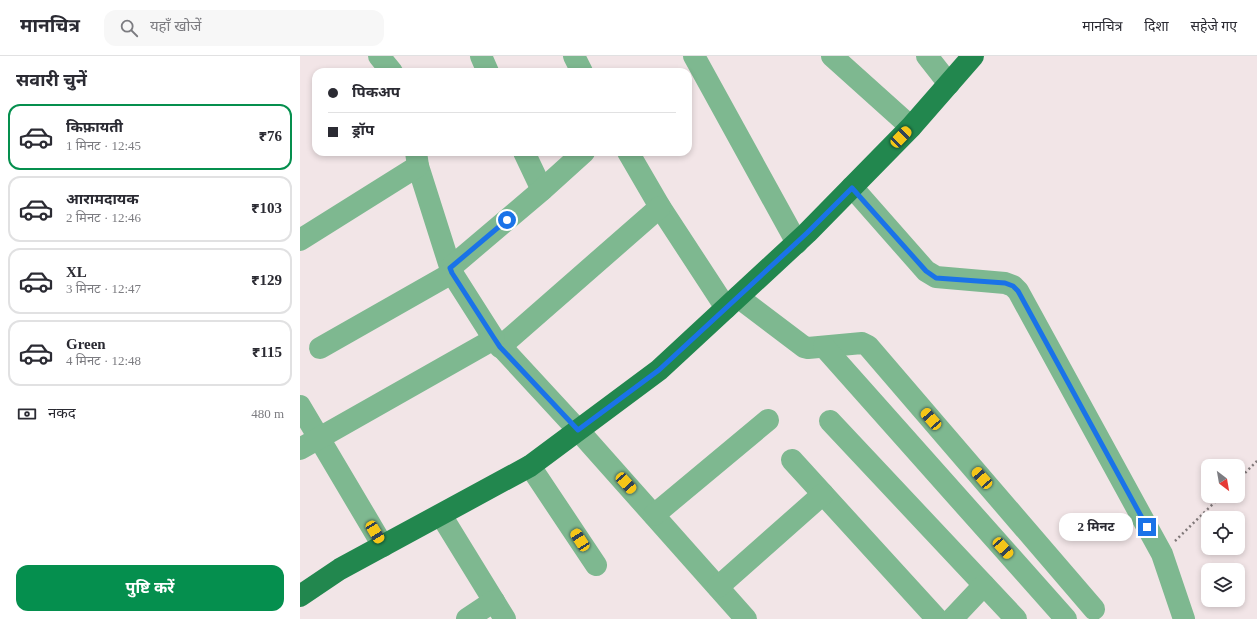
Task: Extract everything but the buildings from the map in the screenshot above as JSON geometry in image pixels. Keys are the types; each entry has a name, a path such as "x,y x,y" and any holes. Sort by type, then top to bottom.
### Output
{"main road":[{"path":"300,596 340,569 530,466 659,370 796,243 852,188 911,127 973,56"}],"street":[{"path":"379,56 389,68"},
{"path":"481,56 486,68"},
{"path":"574,56 580,68"},
{"path":"694,56 796,243"},
{"path":"832,56 911,127"},
{"path":"927,56 949,84"},
{"path":"526,156 542,190"},
{"path":"320,348 451,270 580,156"},
{"path":"630,156 660,207 732,302 804,347 811,348 862,343 870,348 1094,609"},
{"path":"300,240 417,159 451,270 497,343 578,430 746,619"},
{"path":"852,188 931,275 936,278 1005,283 1013,286 1018,291 1162,554 1184,619"},
{"path":"300,449 497,343 660,207"},
{"path":"824,347 1066,619"},
{"path":"300,406 383,546"},
{"path":"654,515 768,420"},
{"path":"830,421 1016,619"},
{"path":"792,460 937,619"},
{"path":"530,466 596,565"},
{"path":"718,587 824,494"},
{"path":"441,514 500,610 467,619"},
{"path":"952,619 984,585"}],"path":[{"path":"1245,473 1257,461"},
{"path":"1162,554 1214,503"}],"route":[{"path":"507,220 450,268 500,347 578,430 659,370 807,233 852,188 931,275 936,278 1005,283 1013,286 1018,291 1147,527"}]}
